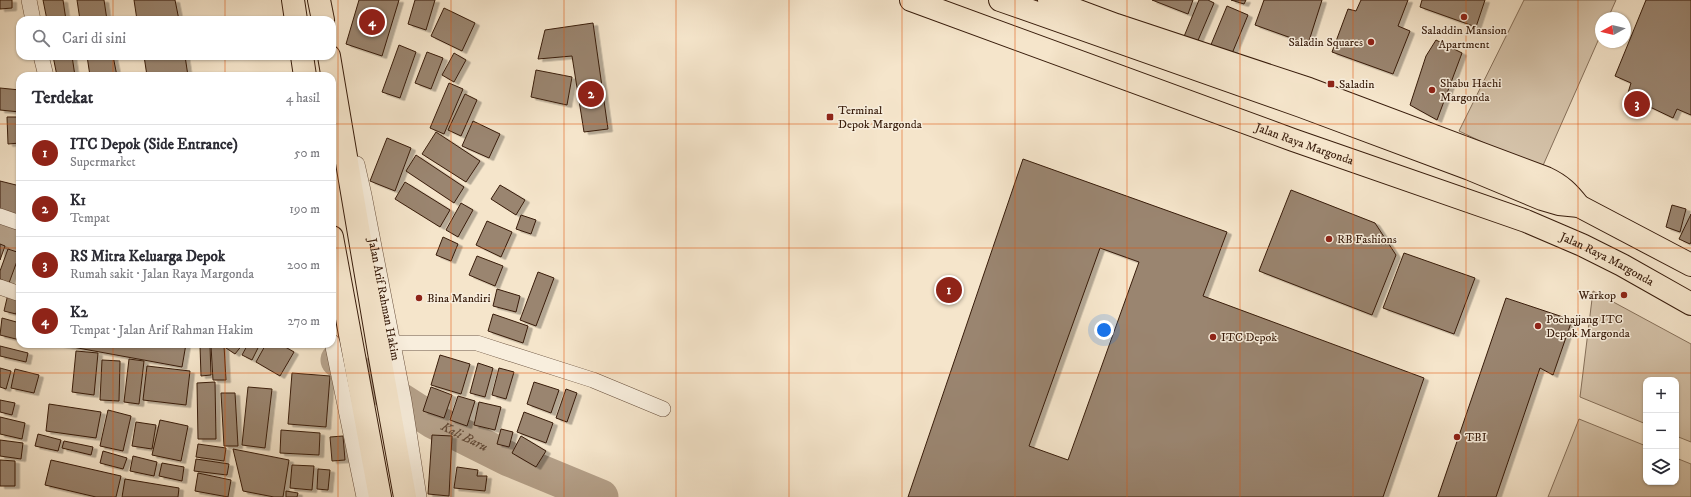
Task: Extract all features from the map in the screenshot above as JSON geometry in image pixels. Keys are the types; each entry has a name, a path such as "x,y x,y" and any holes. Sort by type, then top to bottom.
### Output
{"main road":[{"path":"293,0 295,16"},
{"path":"319,0 322,16"},
{"name":"Jalan Raya Margonda","path":"911,0 1293,140 1526,221 1582,245 1691,304"},
{"path":"1000,0 1041,4 1542,199 1559,204 1579,206 1691,265"},
{"path":"303,60 304,72"},
{"name":"Jalan Arif Rahman Hakim","path":"330,60 332,72"},
{"name":"Jalan Arif Rahman Hakim","path":"336,93 380,358 405,497"},
{"path":"336,259 380,497"}],"street":[{"path":"29,0 32,16"},
{"path":"42,60 45,72"},
{"name":"Jalan Arif Rahman Hakim","path":"338,104 357,163 364,195 404,402 419,497"},
{"path":"0,216 16,222"},
{"path":"0,287 16,293"},
{"path":"392,343 477,343 593,380 663,409"},
{"path":"329,348 364,497"}],"shaded area":[{"path":"1524,0 1616,0 1611,12 1595,12 1595,48 1541,170 1459,131"},
{"path":"1593,291 1691,344 1691,442 1679,437 1679,377 1643,377 1643,423 1580,397"},
{"path":"1579,419 1643,445 1643,485 1679,485 1679,459 1691,464 1691,497 1548,497"}],"building":[{"path":"0,0 12,0 12,8 0,9"},
{"path":"43,0 63,0 65,16 46,16"},
{"path":"77,0 104,0 106,16 79,16"},
{"path":"134,0 175,0 178,16 136,16"},
{"path":"359,0 399,0 382,56 346,44"},
{"path":"415,0 435,0 426,30 408,24"},
{"path":"1152,0 1193,0 1188,14"},
{"path":"1199,0 1208,0 1214,3 1196,45 1183,39"},
{"path":"1231,0 1246,0 1244,4"},
{"name":"Saladin Squares","path":"1264,0 1322,0 1308,44 1255,25"},
{"name":"Saladin Squares","path":"1361,0 1408,0 1398,26 1410,31 1393,74 1332,52 1348,9 1356,11"},
{"name":"Saladdin Mansion Apartment","path":"1422,0 1485,0 1476,27 1420,7"},
{"path":"1646,0 1691,0 1691,115 1677,109 1673,118 1627,96 1631,83 1615,76 1626,48 1631,48 1631,37"},
{"path":"1227,6 1248,15 1231,56 1210,47"},
{"path":"444,8 475,23 462,51 431,36"},
{"path":"593,23 608,129 584,132 572,56 538,59 545,30"},
{"name":"Shabu Hachi Margonda","path":"1436,40 1462,53 1437,120 1410,105 1426,56"},
{"path":"399,45 416,52 400,98 382,92"},
{"path":"427,52 443,58 431,89 415,83"},
{"path":"454,53 466,60 454,82 442,75"},
{"path":"54,60 73,60 74,72 56,72"},
{"path":"88,60 114,60 116,72 89,72"},
{"path":"145,60 186,60 187,72 146,72"},
{"path":"536,70 572,77 567,105 531,97"},
{"path":"449,83 463,89 444,134 430,128"},
{"path":"0,88 16,90 16,112 0,110"},
{"path":"465,94 477,100 461,136 448,130"},
{"path":"7,117 16,117 16,143 8,144"},
{"path":"473,121 500,134 489,158 462,146"},
{"path":"436,132 480,161 466,182 422,154"},
{"path":"387,138 411,148 395,191 370,181"},
{"path":"416,155 464,187 454,203 406,171"},
{"name":"ITC Depok","path":"1023,159 1227,232 1203,296 1424,378 1383,497 908,497","holes":["1100,248 1139,262 1068,460 1029,446"]},
{"path":"0,181 16,185 16,214 0,211"},
{"path":"405,182 450,210 440,227 395,199"},
{"path":"500,185 525,200 516,215 491,199"},
{"name":"RB Fashions","path":"1291,190 1375,223 1396,255 1372,315 1259,271"},
{"path":"461,203 473,210 458,237 446,230"},
{"path":"1672,205 1686,209 1680,232 1666,227"},
{"path":"1691,214 1691,242 1690,244 1679,239"},
{"path":"521,215 536,220 531,234 516,229"},
{"path":"487,221 512,232 501,257 476,245"},
{"path":"443,237 458,244 451,261 436,255"},
{"path":"0,244 5,246 0,260"},
{"path":"8,249 16,252 16,264 9,283 0,279 0,271"},
{"path":"1404,253 1475,278 1454,334 1383,308"},
{"path":"477,256 503,266 495,286 469,275"},
{"path":"538,272 554,278 536,326 520,320"},
{"path":"497,289 520,296 516,312 493,306"},
{"path":"8,294 16,297 16,314 4,311"},
{"path":"1506,298 1572,320 1553,375 1540,368 1496,497 1438,497"},
{"path":"493,314 528,326 523,343 488,331"},
{"path":"2,318 16,322 16,339 0,335"},
{"path":"0,346 28,353 26,362 0,356"},
{"path":"78,348 185,348 182,367"},
{"path":"200,348 210,348 211,375 201,376"},
{"path":"211,348 224,348 226,380 213,380"},
{"path":"226,348 240,348 235,354"},
{"path":"246,348 258,348 252,360 242,355"},
{"path":"264,348 287,348 294,352 280,376 256,362"},
{"path":"76,351 98,353 94,395 72,392"},
{"path":"440,355 470,364 461,394 431,385"},
{"path":"129,359 144,361 139,404 124,402"},
{"path":"102,360 120,361 119,401 100,400"},
{"path":"478,363 493,368 485,397 470,393"},
{"path":"147,366 190,371 186,405 143,400"},
{"path":"0,368 11,371 6,389 0,387"},
{"path":"499,368 514,372 506,399 492,395"},
{"path":"15,369 39,375 34,393 11,388"},
{"path":"292,373 330,376 326,427 288,424"},
{"path":"215,382 216,439 198,439 197,383"},
{"path":"534,382 559,390 551,413 527,404"},
{"path":"248,387 272,389 265,448 242,445"},
{"path":"431,387 452,395 444,418 423,411"},
{"path":"566,389 577,393 567,422 556,418"},
{"path":"221,393 235,393 238,446 224,446"},
{"path":"458,396 475,401 467,426 450,420"},
{"path":"0,400 15,403 12,415 0,412"},
{"path":"479,402 501,407 495,430 474,425"},
{"path":"49,404 101,412 96,438 46,431"},
{"path":"108,410 131,416 123,451 100,446"},
{"path":"524,412 553,423 546,443 517,432"},
{"path":"0,417 25,423 22,439 0,434"},
{"path":"160,420 188,426 181,461 152,455"},
{"path":"136,422 156,425 152,449 132,446"},
{"path":"501,429 513,432 509,447 497,444"},
{"path":"281,430 320,433 319,455 280,453"},
{"path":"38,434 61,440 58,451 35,446"},
{"path":"432,435 452,436 449,496 428,494"},
{"path":"343,436 345,460 332,461 330,437"},
{"path":"521,436 546,451 536,467 512,453"},
{"path":"0,440 23,443 21,459 0,456"},
{"path":"64,441 93,447 91,455 62,448"},
{"path":"198,444 226,448 224,461 196,457"},
{"path":"233,449 289,460 283,497 274,497 243,491"},
{"path":"103,451 127,458 123,469 100,463"},
{"path":"133,456 157,462 154,476 130,471"},
{"path":"196,459 229,464 227,475 194,471"},
{"path":"0,460 15,461 15,486 0,486"},
{"path":"51,460 121,476 116,497 96,497 45,485"},
{"path":"162,463 184,467 182,481 159,476"},
{"path":"292,465 314,466 312,490 290,488"},
{"path":"457,467 478,470 477,476 487,476 485,491 454,488"},
{"path":"318,469 330,470 328,490 317,489"},
{"path":"198,473 231,480 228,497 195,491"},
{"path":"125,479 179,488 178,497 122,497"},
{"path":"286,491 298,493 297,497 286,497"}],"waterway":[{"name":"Kali Baru","path":"0,228 16,234"},
{"name":"Kali Baru","path":"338,360 433,421 509,459 601,497"}],"place":[{"name":"Saladdin Mansion Apartment","path":"1464,17"},
{"name":"K2","path":"372,22"},
{"name":"Saladin Squares","path":"1371,42"},
{"name":"Saladin","path":"1331,84"},
{"name":"Shabu Hachi Margonda","path":"1432,90"},
{"name":"K1","path":"591,94"},
{"name":"RS Mitra Keluarga Depok","path":"1637,104"},
{"name":"Terminal Depok Margonda","path":"830,117"},
{"name":"RB Fashions","path":"1329,239"},
{"name":"ITC Depok (Side Entrance)","path":"949,290"},
{"name":"Warkop","path":"1624,295"},
{"name":"Bina Mandiri","path":"419,298"},
{"name":"Pochajjang ITC Depok Margonda","path":"1538,326"},
{"name":"ITC Depok","path":"1213,337"},
{"name":"TBI","path":"1457,437"}]}
